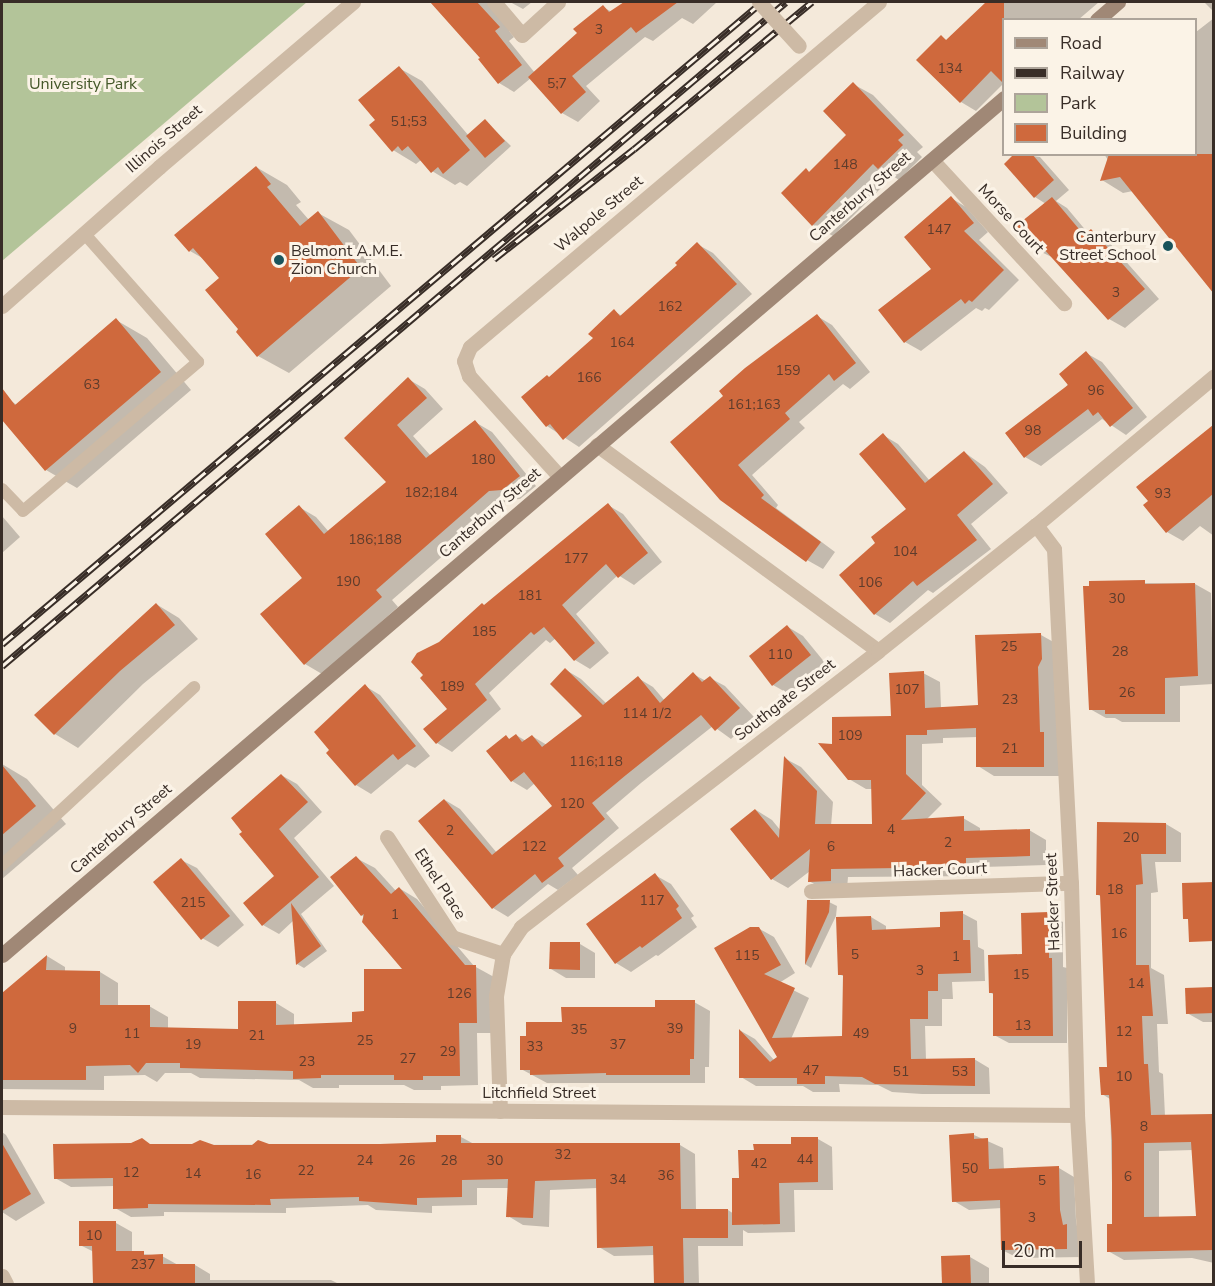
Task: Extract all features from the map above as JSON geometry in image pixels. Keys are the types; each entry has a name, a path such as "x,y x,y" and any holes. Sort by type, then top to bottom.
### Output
{"street":[{"name":"Illinois Street","path":"2,306 353,2"},
{"path":"494,2 522,35 558,2"},
{"path":"759,2 799,46 814,56"},
{"name":"Walpole Street","path":"560,477 469,376 464,361 470,347 879,2"},
{"path":"1099,18 1118,2"},
{"name":"Canterbury Street","path":"2,954 1002,100"},
{"name":"Morse Court","path":"932,159 1064,303"},
{"name":"Southgate Street","path":"500,1111 496,996 503,954 521,927 878,651 1036,525 1214,376"},
{"path":"597,445 878,651"},
{"name":"Hacker Street","path":"1036,525 1054,549 1071,883 1077,1115 1088,1284"},
{"name":"Ethel Place","path":"387,837 452,937 503,954"},
{"name":"Hacker Court","path":"811,891 1071,883"},
{"name":"Litchfield Street","path":"2,1107 1077,1115"},
{"path":"2,1276 6,1284"}],"lane":[{"path":"2,489 23,512 198,362 84,233"},
{"path":"2,865 194,687"}],"green space":[{"name":"University Park","path":"2,2 307,2 2,261"}],"building":[{"path":"430,2 477,2 500,27 495,31 522,65 498,84 478,59 480,58"},
{"path":"624,2 678,2 636,33 631,27 572,76 586,92 561,114 528,77 577,33 573,29 603,5 609,12"},
{"path":"986,2 1004,2 1002,82 991,71 960,103 916,60 941,35 946,40"},
{"path":"399,66 470,150 443,174 438,167 431,173 408,146 402,151 398,146 392,152 369,125 375,120 358,100"},
{"path":"853,82 904,135 898,140 903,145 878,169 873,164 812,226 781,193 806,168 809,172 846,135 823,111"},
{"path":"485,119 505,141 485,158 466,136"},
{"path":"1214,154 1214,294 1120,177 1100,181 1108,156"},
{"path":"1012,156 1034,156 1054,180 1034,198 1004,164"},
{"name":"Belmont A.M.E. Zion Church","path":"256,166 271,184 267,187 300,226 318,211 361,268 257,357 236,332 238,329 205,290 219,278 193,248 189,252 174,235"},
{"path":"951,196 974,223 964,231 1004,270 972,302 969,300 965,304 961,299 904,343 878,310 931,269 904,237"},
{"path":"1052,197 1084,235 1091,229 1145,289 1108,320 1043,248 1038,252 1016,226"},
{"path":"697,242 737,284 563,440 550,424 546,427 521,397 547,375 549,377 593,338 588,334 614,309 620,316 677,265 675,263"},
{"path":"817,314 856,363 834,381 829,374 785,413 790,419 738,465 764,495 761,498 821,542 806,562 720,500 670,442 723,396 719,391 745,368"},
{"path":"116,318 161,372 45,471 2,420 2,388 15,405"},
{"path":"1086,351 1133,408 1110,427 1098,412 1093,416 1088,409 1024,458 1005,433 1068,385 1059,374"},
{"path":"408,377 427,398 397,425 426,458 475,420 520,476 502,490 489,491 376,590 382,597 304,665 260,614 302,578 265,534 299,505 324,534 386,482 344,438"},
{"path":"1213,425 1213,494 1166,533 1143,505 1148,501 1136,487"},
{"path":"883,433 925,483 964,451 993,484 957,515 977,540 917,586 913,581 874,615 839,575 875,543 871,537 906,509 859,454"},
{"path":"608,503 648,553 618,578 606,564 562,605 595,643 574,661 544,627 534,635 531,632 475,684 487,700 436,744 423,729 447,709 420,678 423,675 411,662 417,653 439,642 482,603 484,605"},
{"path":"1145,580 1145,584 1195,583 1198,676 1165,678 1165,714 1105,714 1105,710 1089,710 1083,586 1089,586 1089,581"},
{"path":"156,603 175,625 120,671 54,735 34,715"},
{"path":"787,625 811,655 772,686 749,656"},
{"path":"1041,633 1042,659 1038,667 1040,732 1044,732 1044,767 976,767 976,728 927,730 927,735 906,735 906,774 926,793 901,820 964,816 964,831 1030,829 1030,856 966,858 966,867 831,869 831,881 808,882 810,849 771,880 730,829 755,809 779,838 784,756 817,791 815,824 872,824 871,780 848,780 818,743 832,744 832,717 891,716 889,673 924,671 925,708 978,705 975,635"},
{"path":"565,668 603,705 638,676 660,703 693,672 702,682 710,676 740,708 715,731 701,715 626,775 592,803 605,819 558,858 564,866 542,883 535,874 492,909 418,821 444,799 492,855 552,806 524,772 511,782 486,751 506,735 509,739 516,734 522,742 532,735 542,747 582,716 550,684"},
{"path":"365,684 416,746 398,760 393,754 355,786 326,753 329,750 314,732"},
{"path":"2,765 36,806 2,835"},
{"path":"281,774 308,802 279,829 319,877 262,926 243,903 274,876 239,834 242,832 231,818"},
{"path":"1097,822 1166,823 1166,854 1141,854 1143,884 1136,885 1136,965 1149,965 1153,1016 1142,1016 1144,1064 1148,1064 1151,1115 1213,1114 1214,1250 1107,1252 1107,1224 1112,1224 1112,1141 1109,1095 1101,1095 1099,1067 1107,1067 1100,895 1096,895","holes":["1191,1142 1196,1216 1144,1217 1144,1143"]},
{"path":"356,856 391,894 399,887 465,965 476,965 477,1023 459,1023 460,1076 423,1076 423,1080 394,1080 394,1075 321,1075 321,1078 293,1079 293,1071 180,1068 180,1063 146,1063 138,1073 130,1065 86,1066 86,1080 2,1080 2,993 47,955 46,970 100,971 100,1005 150,1005 150,1027 238,1029 238,1001 276,1001 276,1025 352,1022 352,1012 364,1011 364,969 402,969 362,922 364,914 361,916 330,877"},
{"path":"181,858 230,916 201,940 153,882"},
{"path":"655,873 679,906 676,909 682,918 642,948 640,946 615,964 586,924"},
{"path":"1214,882 1214,941 1189,942 1188,919 1183,919 1182,883"},
{"path":"807,900 830,900 829,912 805,965"},
{"path":"291,903 321,946 296,965"},
{"path":"963,911 963,940 970,940 971,973 938,974 938,991 928,991 928,1019 910,1019 911,1059 975,1058 975,1086 875,1084 862,1077 825,1076 825,1084 797,1084 797,1078 739,1078 739,1029 770,1062 777,1057 714,948 750,927 759,927 781,965 764,974 795,988 772,1038 842,1036 843,975 838,975 836,917 871,916 872,930 940,927 940,912"},
{"path":"1049,912 1053,1036 993,1036 993,993 989,993 988,955 1022,954 1021,913"},
{"path":"550,942 580,942 580,970 549,969"},
{"path":"1213,987 1214,1013 1186,1014 1185,988"},
{"path":"655,1000 695,1000 694,1059 690,1059 690,1075 606,1075 606,1073 530,1075 530,1070 520,1070 520,1036 526,1036 526,1022 562,1022 561,1007 655,1007"},
{"path":"974,1133 974,1139 988,1138 989,1169 1059,1166 1060,1210 1063,1225 1067,1224 1067,1249 1001,1250 1000,1200 952,1202 949,1135"},
{"path":"436,1135 461,1135 461,1143 680,1143 681,1209 728,1209 728,1238 683,1238 684,1284 654,1284 653,1246 597,1248 596,1179 535,1181 533,1218 506,1217 508,1179 462,1180 462,1197 417,1198 417,1205 359,1201 359,1197 270,1199 271,1205 148,1204 148,1208 113,1209 113,1178 54,1179 53,1144 131,1143 142,1138 150,1144 192,1144 200,1140 214,1145 252,1145 258,1140 269,1144 380,1144 436,1142"},
{"path":"791,1137 818,1137 818,1182 779,1183 780,1224 732,1225 732,1178 739,1178 738,1150 754,1150 753,1144 791,1144"},
{"path":"2,1143 31,1194 2,1211"},
{"path":"79,1221 116,1221 116,1251 144,1251 144,1255 163,1254 163,1264 195,1264 195,1284 93,1284 92,1246 79,1246"},
{"path":"970,1255 971,1284 942,1284 941,1256"}],"railway":[{"path":"2,644 762,2"},
{"path":"2,666 786,2"},
{"path":"494,259 634,149 812,2"}],"place":[{"name":"Canterbury Street School","path":"1168,246"},
{"name":"Belmont A.M.E. Zion Church","path":"279,260"}]}
